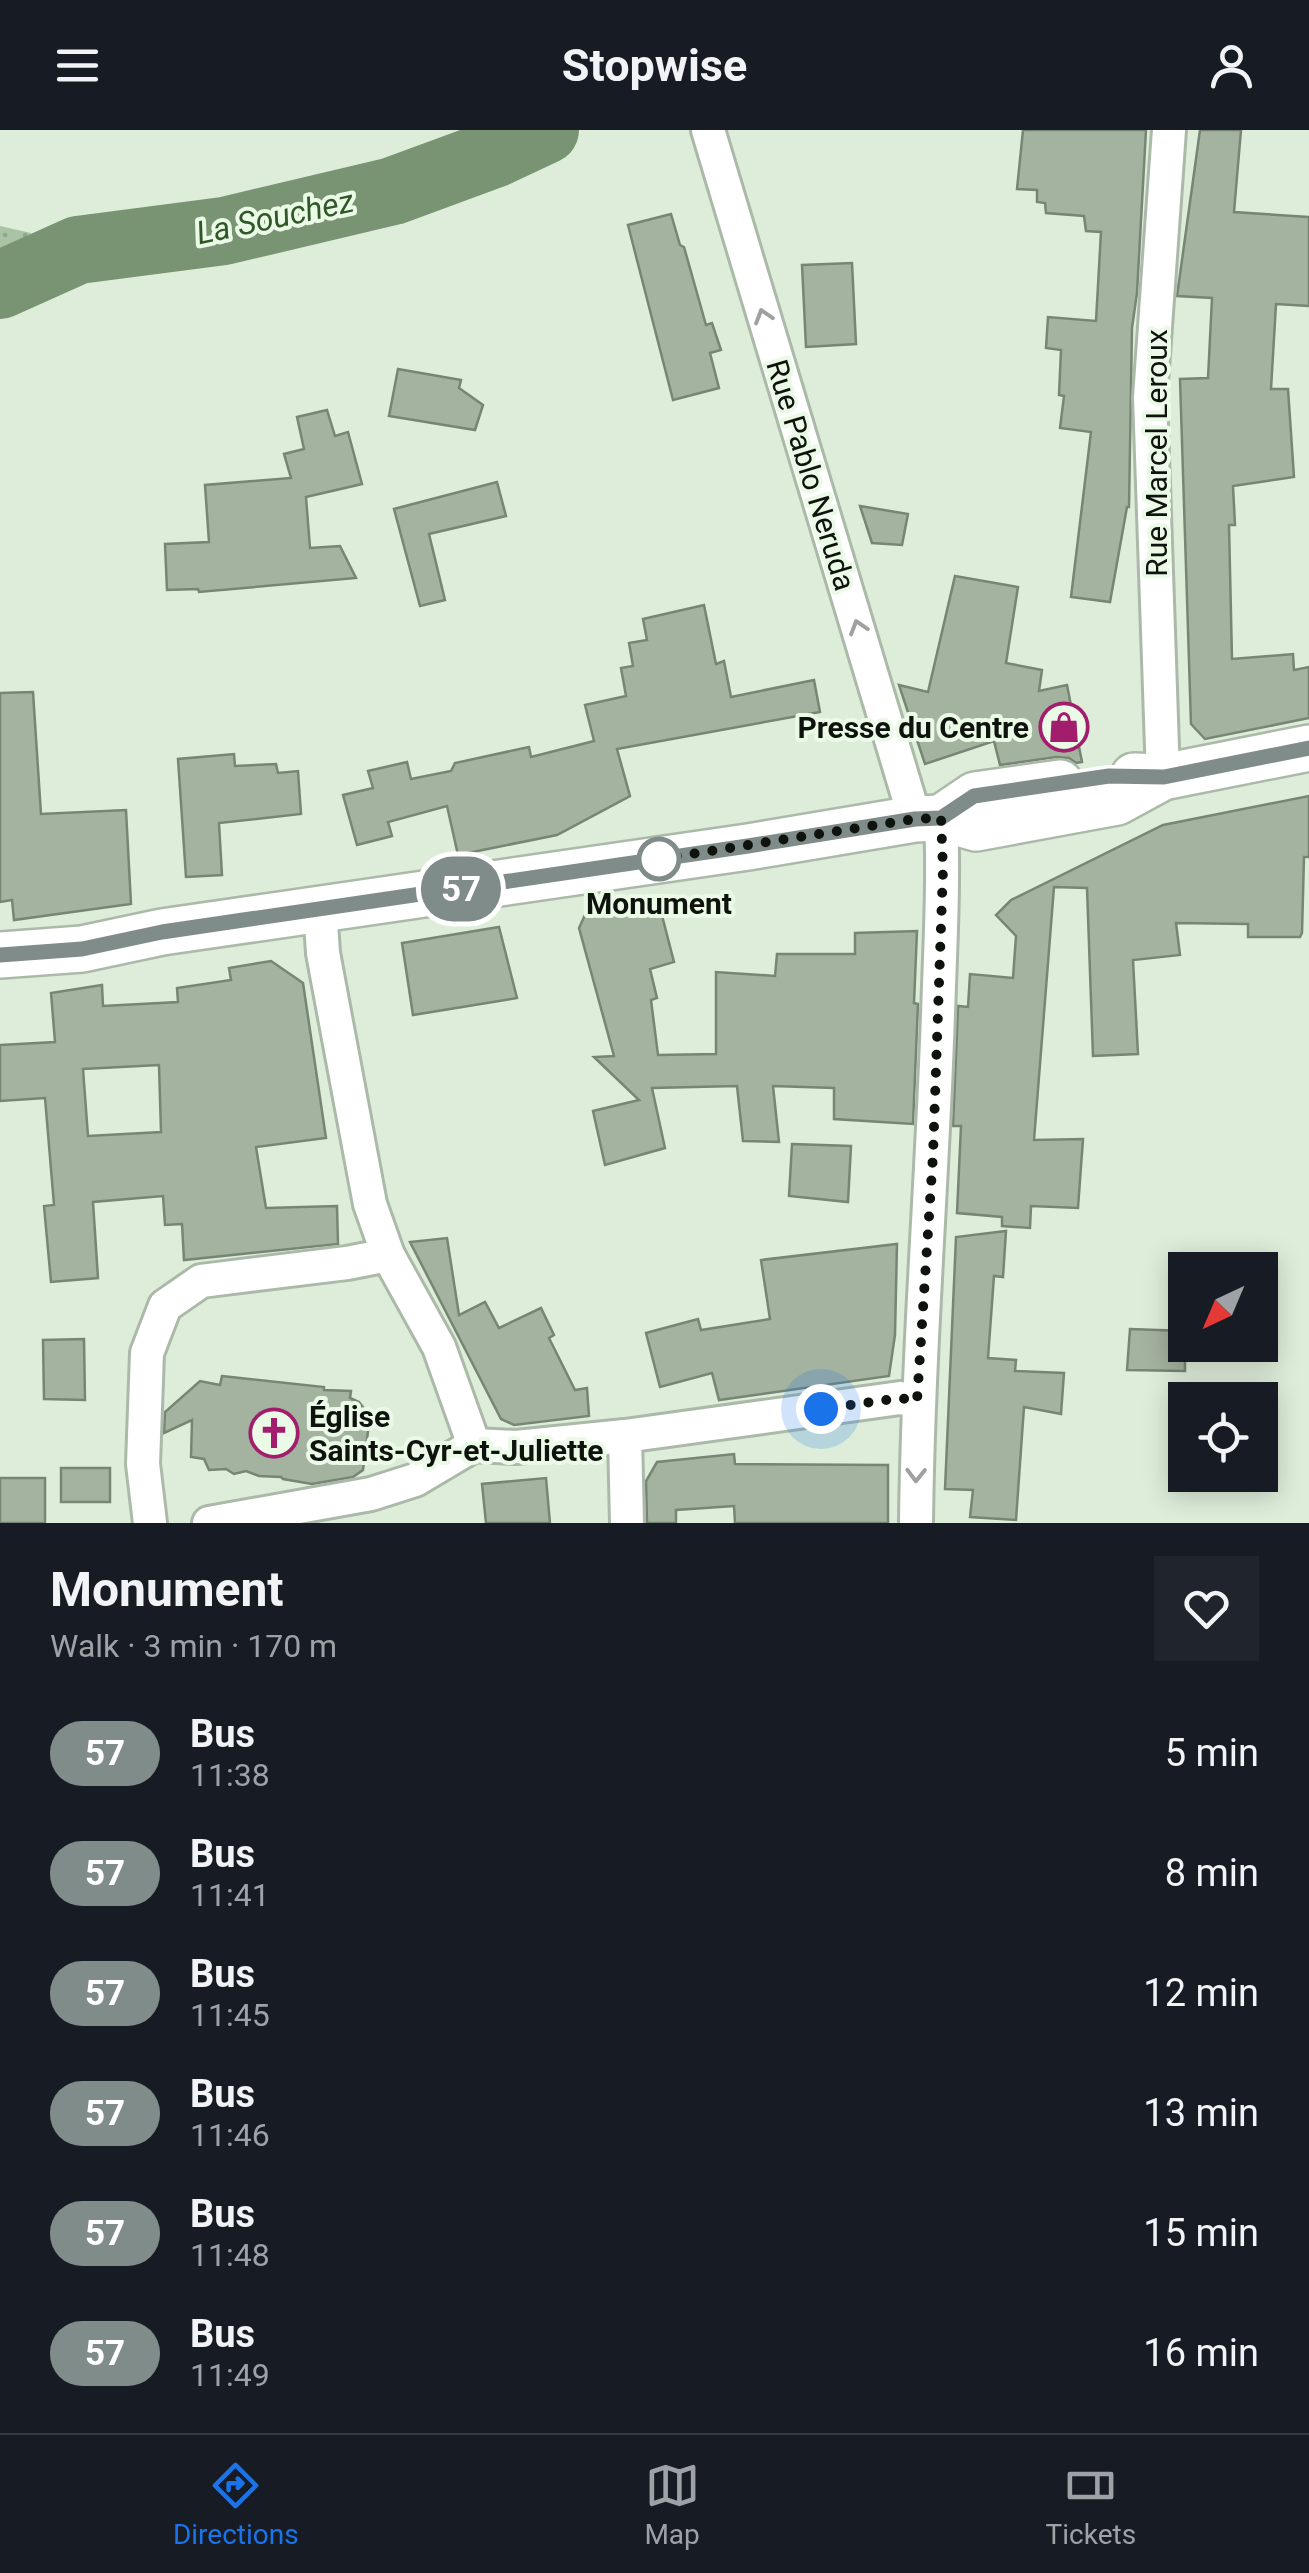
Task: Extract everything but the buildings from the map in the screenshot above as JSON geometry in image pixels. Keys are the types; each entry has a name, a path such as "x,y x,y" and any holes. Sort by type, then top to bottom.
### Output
{"main road":[{"path":"0,955 82,949 162,932 928,819 976,828 1117,802 1164,777 1309,748"}],"street":[{"name":"Rue Pablo Neruda","path":"708,130 886,720 928,819 943,869 933,1155 917,1401 916,1523"},
{"name":"Rue Marcel Leroux","path":"1164,777 1150,396 1169,130"},
{"path":"320,908 323,953 370,1204 388,1255 439,1347 474,1445"},
{"path":"150,1523 143,1464 147,1354 165,1306 200,1282 388,1255"},
{"path":"208,1523 370,1494 415,1480 474,1445 516,1447 900,1398 917,1401"},
{"path":"625,1436 627,1523"}],"green space":[{"path":"0,226 31,233 0,292"}],"waterway":[{"name":"La Souchez","path":"0,285 78,250 224,231 393,191 496,153 545,130"}],"bus line":[{"name":"57","path":"0,955 82,949 162,932 941,818 974,796 1109,776 1164,777 1309,748"}],"place":[{"name":"Presse du Centre","path":"1064,727"},
{"name":"Monument","path":"659,859"},
{"name":"Église Saints-Cyr-et-Juliette","path":"274,1433"}],"route":[{"path":"659,859 941,818 943,869 933,1155 917,1401 900,1398 821,1409"}]}
